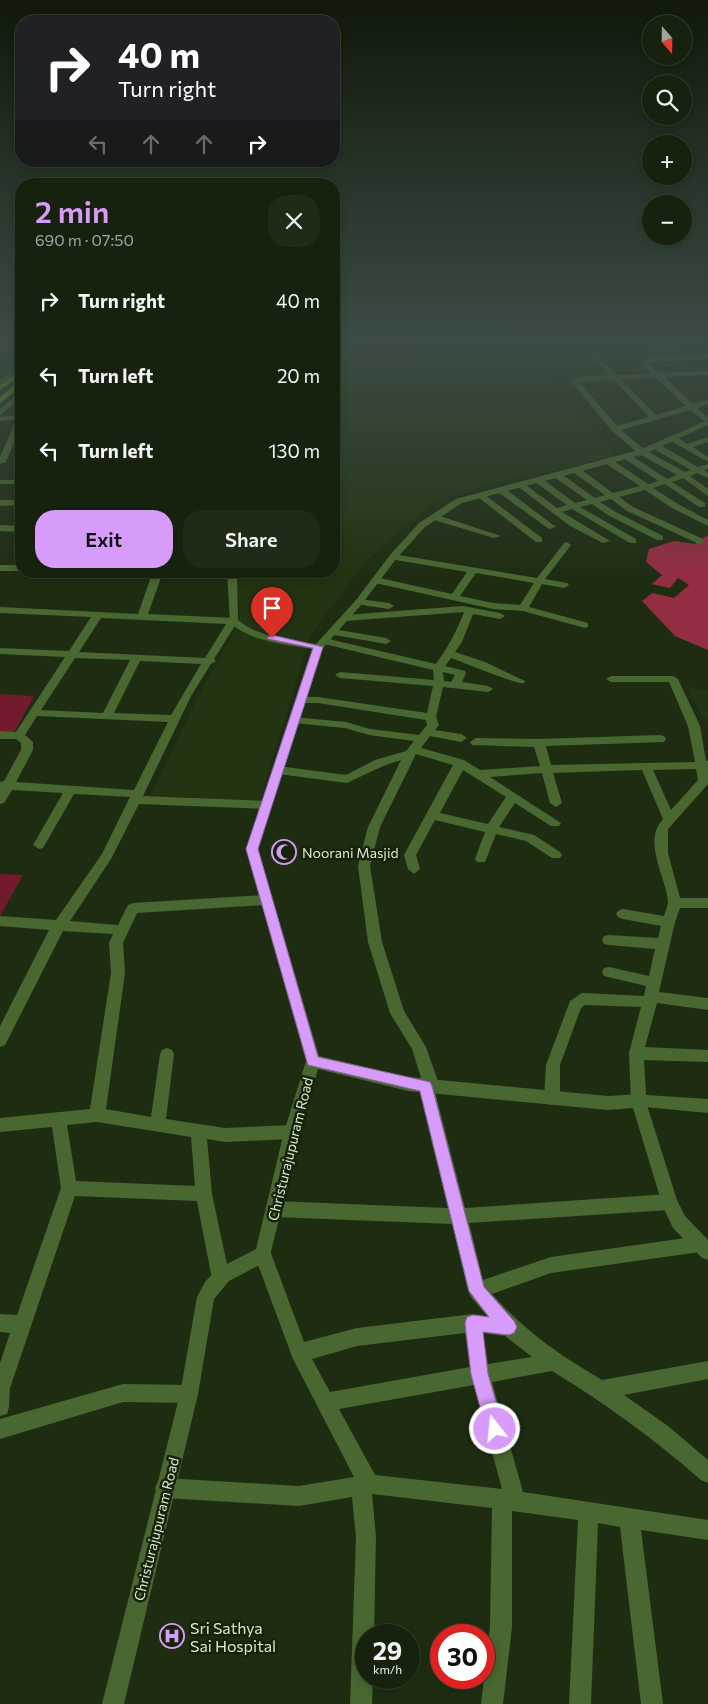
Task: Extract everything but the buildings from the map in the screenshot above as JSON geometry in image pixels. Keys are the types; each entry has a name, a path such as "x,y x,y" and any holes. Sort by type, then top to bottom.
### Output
{"street":[{"path":"604,417 615,430 642,452 684,475 708,493"},
{"path":"615,430 660,417"},
{"path":"0,419 15,418"},
{"name":"Christurajupuram Road","path":"263,1254 292,1132 313,1061 252,849 300,700 325,640 359,602 393,556 422,525 459,501 642,452 657,447 708,422"},
{"path":"2,462 15,431"},
{"path":"674,439 708,460"},
{"path":"686,447 708,439"},
{"path":"657,447 708,476"},
{"path":"626,456 668,481 702,505"},
{"path":"608,461 675,506 708,523"},
{"path":"556,511 668,481 708,466"},
{"path":"576,470 638,513 700,541"},
{"path":"556,475 593,501 660,538"},
{"path":"538,480 574,506 633,541"},
{"path":"0,482 15,482"},
{"path":"520,485 573,524 606,541"},
{"path":"501,490 552,527"},
{"path":"481,495 539,540"},
{"path":"0,503 15,503"},
{"path":"434,517 497,536"},
{"path":"0,528 15,529"},
{"path":"523,608 540,580 567,545"},
{"path":"393,556 564,585"},
{"path":"0,568 15,568"},
{"path":"455,596 474,569"},
{"path":"142,616 156,578"},
{"path":"0,1041 60,925 107,856 186,696 210,661 233,621 232,578"},
{"path":"375,580 455,596 493,606 523,608 585,625"},
{"path":"359,602 389,606"},
{"path":"0,610 233,621 238,626 256,634 325,640 386,641"},
{"path":"345,618 381,616 427,610 470,610 500,616"},
{"path":"470,610 457,642 447,653 438,668 439,683 431,717 433,725 412,751 374,827 364,866 375,942 397,1013 419,1047 457,1216 477,1291 509,1327 553,1362 601,1390 662,1433 708,1473"},
{"path":"20,736 98,614"},
{"path":"325,640 462,673 456,684"},
{"path":"0,651 210,661"},
{"path":"447,653 480,664 520,681"},
{"path":"107,716 136,658"},
{"path":"340,676 456,684 488,689"},
{"path":"610,679 673,678 694,726 705,766 704,787 662,828 662,853 675,903 668,922 651,999 636,1053 639,1101 669,1202 679,1222 704,1248"},
{"path":"300,700 318,700 431,717"},
{"path":"35,713 175,719"},
{"path":"294,720 346,725 369,732 461,738"},
{"path":"0,735 20,736 27,742 27,750 4,785 0,800"},
{"path":"476,742 539,743 660,739"},
{"path":"539,743 556,803"},
{"path":"278,770 346,778 412,751 460,763 555,823"},
{"path":"414,869 410,855 431,815 448,790 460,763"},
{"path":"478,774 546,769 705,766"},
{"path":"646,767 669,820"},
{"path":"4,785 71,789 137,797 266,805"},
{"path":"39,844 71,789"},
{"path":"481,859 492,828 513,796"},
{"path":"431,815 530,838 556,855"},
{"path":"97,1115 118,973 116,943 133,908 266,900"},
{"path":"675,903 708,904"},
{"path":"623,914 668,922"},
{"path":"0,922 123,930"},
{"path":"609,940 663,944"},
{"path":"609,972 655,982"},
{"path":"552,1098 553,1065 575,1005 582,999 651,999 708,1004"},
{"path":"636,1053 708,1056"},
{"path":"158,1122 167,1054"},
{"path":"313,1061 408,1084 608,1103 639,1101 708,1106"},
{"path":"0,1125 97,1115 158,1122 226,1135 292,1132"},
{"path":"0,1395 69,1188 58,1118"},
{"path":"198,1131 204,1194 220,1274 263,1254 299,1354 327,1402 365,1485 366,1537 361,1704"},
{"path":"69,1188 204,1194"},
{"path":"274,1209 457,1216 669,1202"},
{"path":"477,1291 551,1265 704,1248"},
{"name":"Christurajupuram Road","path":"113,1704 189,1394 206,1297 211,1284 220,1274"},
{"path":"0,1323 23,1325"},
{"path":"299,1354 357,1337 473,1323 509,1327"},
{"path":"473,1323 480,1374 509,1500 497,1675 492,1704"},
{"path":"327,1402 553,1362"},
{"path":"601,1390 708,1370"},
{"path":"0,1429 123,1393 189,1394"},
{"path":"165,1488 299,1496 365,1485 509,1500 708,1530"},
{"path":"580,1704 588,1512"},
{"path":"630,1518 652,1704"}],"shaded area":[{"path":"340,417 582,417 616,456 492,484 433,503 365,562 310,636 260,802 151,795 195,703 231,638 240,617 237,578 340,578"},
{"path":"708,535 708,650 675,636 642,601 652,593 674,598 689,585 678,578 670,588 652,584 662,575 646,562 649,549 674,541 695,544"},
{"path":"685,685 697,689 708,689 708,721 703,718"},
{"path":"0,694 34,696 14,733 0,732"},
{"path":"0,874 23,875 0,916"}],"place":[{"name":"Noorani Masjid","path":"284,852"},
{"name":"Sri Sathya Sai Hospital","path":"172,1636"}],"route":[{"path":"272,638 318,647 252,849 313,1061 408,1084 426,1086 462,1239 477,1291 509,1327 473,1323 480,1374 495,1429"}]}
